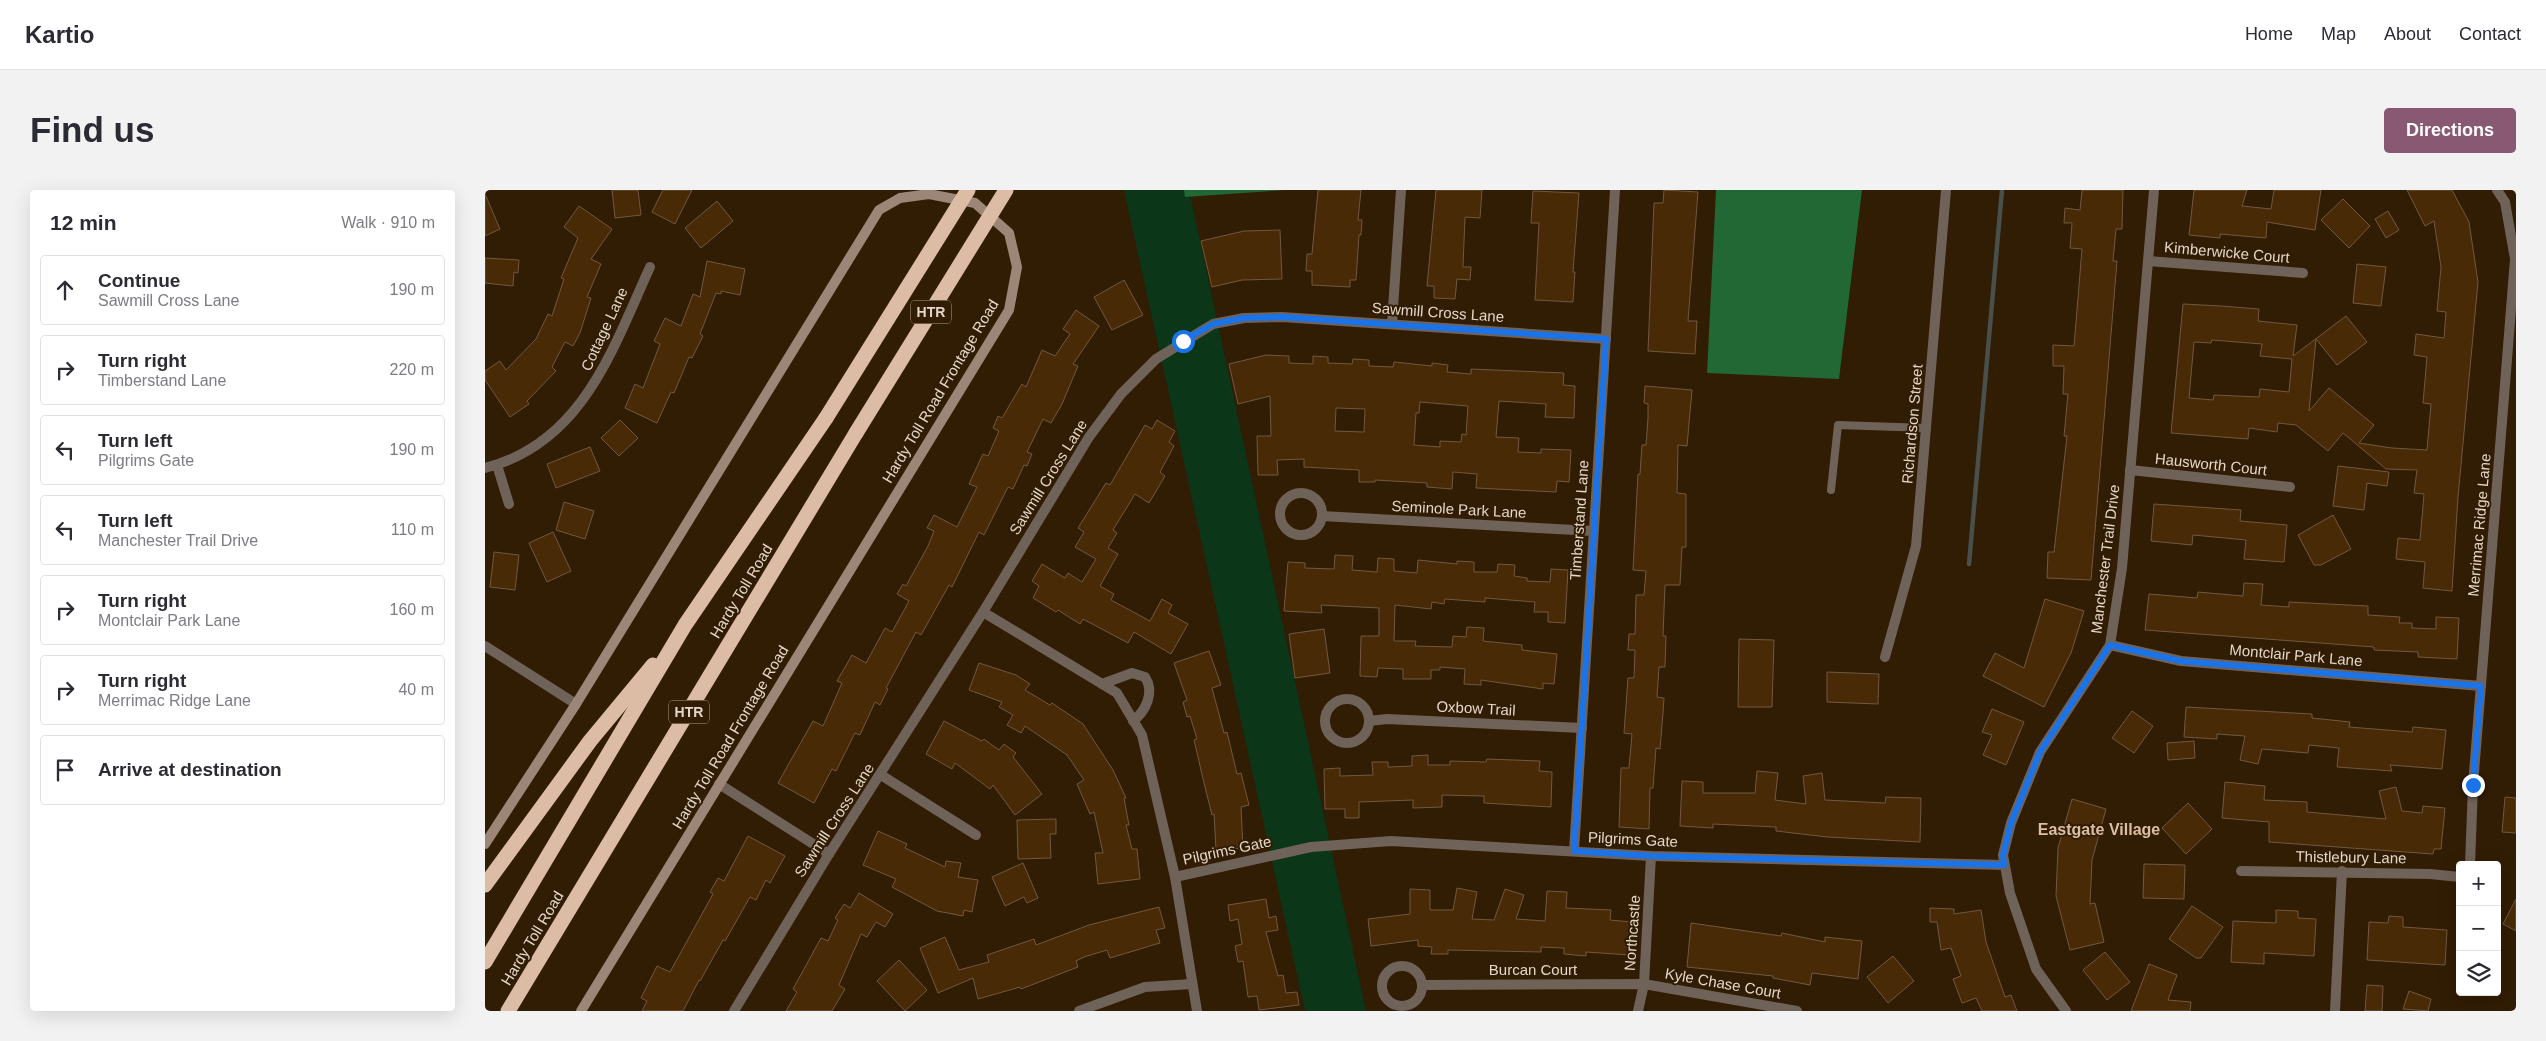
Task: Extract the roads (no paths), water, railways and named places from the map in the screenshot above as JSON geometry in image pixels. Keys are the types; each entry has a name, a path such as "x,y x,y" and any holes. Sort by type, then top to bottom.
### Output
{"highway":[{"name":"Hardy Toll Road","path":"485,962 685,625 827,418 968,190"},
{"name":"Hardy Toll Road","path":"508,1011 856,433 1007,190"},
{"path":"485,885 590,742 685,625"},
{"path":"513,1011 521,990"}],"street":[{"path":"1392,323 1401,190"},
{"name":"Timberstand Lane","path":"1574,851 1615,190"},
{"name":"Richardson Street","path":"1885,658 1916,546 1946,190"},
{"name":"Manchester Trail Drive","path":"2066,1011 2036,969 2009,893 2003,855 2011,823 2040,752 2110,645 2122,568 2154,190"},
{"name":"Merrimac Ridge Lane","path":"2470,861 2473,785 2515,259 2505,202 2497,190"},
{"name":"Hardy Toll Road Frontage Road","path":"485,844 576,704 879,210 900,198 929,194 975,203 1009,233 1017,267 1009,310 581,1011"},
{"name":"Kimberwicke Court","path":"2148,261 2303,274"},
{"name":"Cottage Lane","path":"485,468 497,465 526,450 556,430 580,406 603,372 650,267"},
{"name":"Sawmill Cross Lane","path":"734,1011 829,854 983,612 1089,437 1131,381 1169,349 1213,324 1244,318 1282,317 1606,339"},
{"path":"497,465 509,504"},
{"name":"Hausworth Court","path":"2130,470 2290,487"},
{"path":"1293,494 1308,494 1319,502 1322,516 1317,528 1305,535 1299,535 1292,533 1283,524 1280,510 1287,498 1293,494"},
{"name":"Seminole Park Lane","path":"1322,516 1593,532"},
{"path":"983,612 1117,693 1142,735 1175,877 1191,984 1197,1011"},
{"name":"Montclair Park Lane","path":"2110,645 2181,661 2481,686"},
{"path":"485,646 576,704"},
{"path":"1102,684 1132,673 1145,677 1148,684 1148,698 1145,708 1133,721"},
{"path":"1352,699 1364,707 1369,721 1365,734 1353,742 1346,743 1338,742 1328,732 1325,718 1331,705 1337,701 1352,699"},
{"name":"Oxbow Trail","path":"1369,721 1387,719 1582,728"},
{"path":"881,774 976,835"},
{"path":"719,784 829,854"},
{"name":"Pilgrims Gate","path":"1175,877 1311,847 1391,841 1651,856 2004,865"},
{"name":"Northcastle","path":"1638,1011 1643,984 1651,856"},
{"name":"Thistlebury Lane","path":"2241,871 2342,871 2456,877"},
{"path":"2335,1011 2342,871"},
{"path":"1400,966 1407,966 1417,973 1422,985 1419,998 1408,1005 1395,1005 1385,996 1383,990 1383,984 1388,972 1400,966"},
{"path":"1079,1011 1145,987 1191,984"},
{"name":"Burcan Court","path":"1422,985 1643,984"},
{"name":"Kyle Chase Court","path":"1643,984 1797,1011"}],"lane":[{"path":"1831,490 1838,425 1927,428"}],"waterway":[{"path":"1969,564 2002,190"}],"district":[{"name":"Eastgate Village","path":"2099,829"}]}
